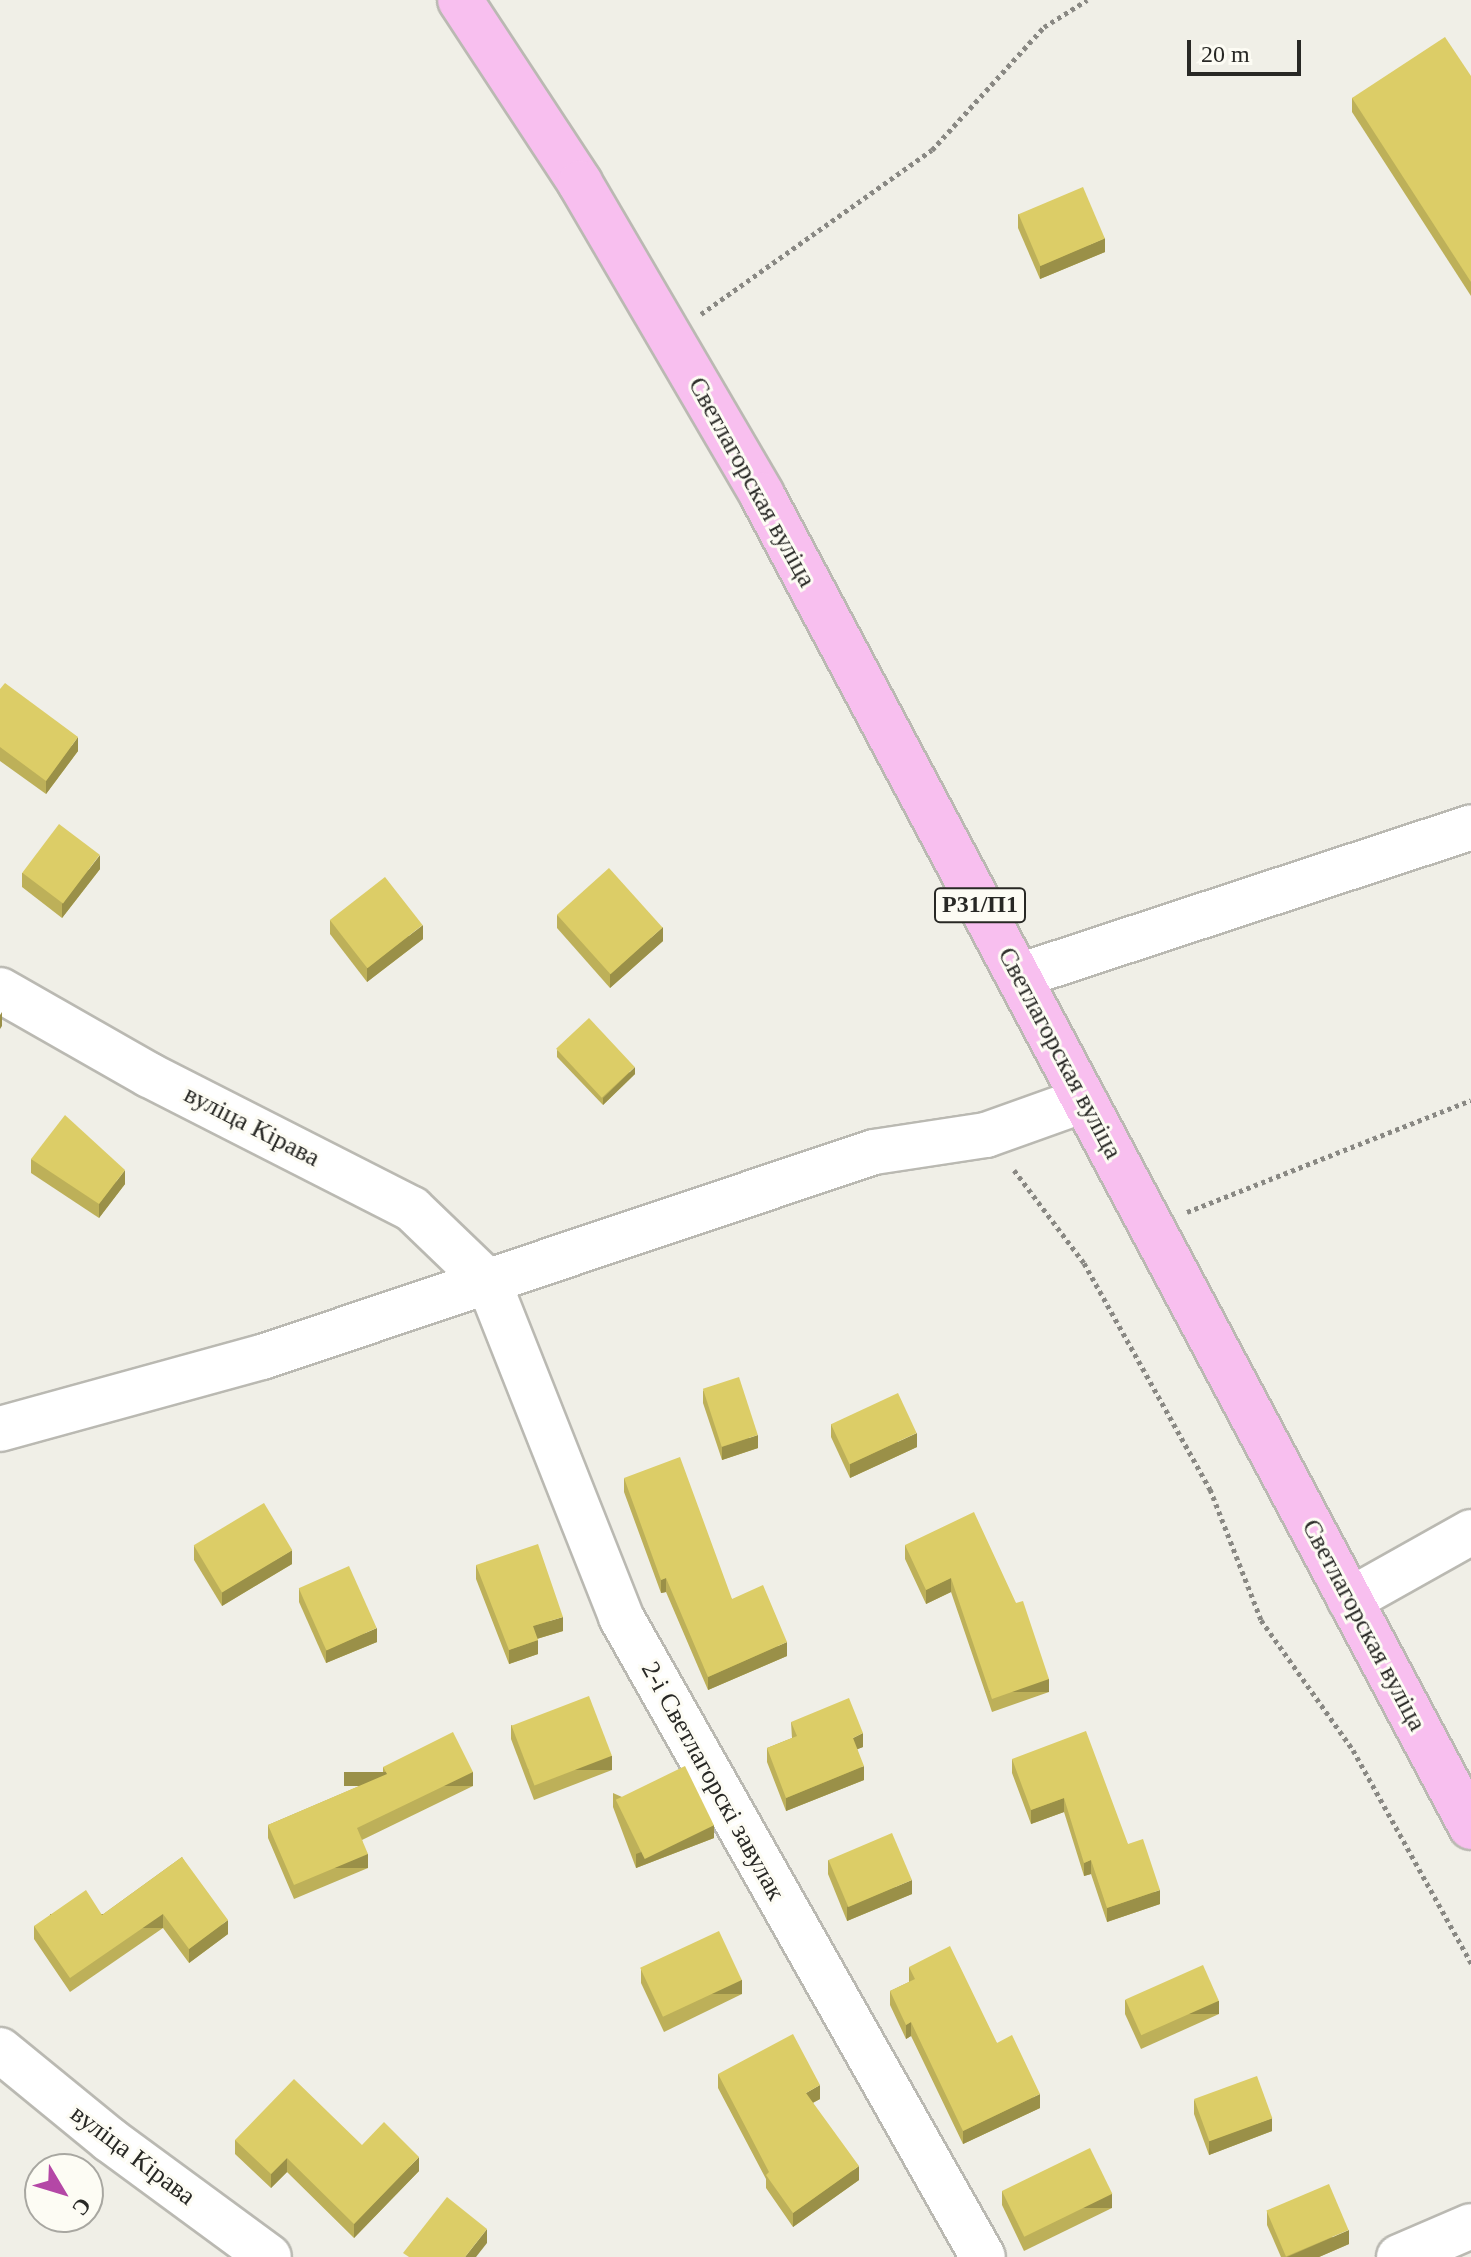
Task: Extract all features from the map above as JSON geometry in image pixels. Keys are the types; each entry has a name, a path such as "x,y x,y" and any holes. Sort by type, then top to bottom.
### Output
{"main road":[{"name":"Светлагорская вуліца","path":"460,0 580,183 671,335 1152,1223 1471,1827"}],"street":[{"path":"1019,976 1471,827"},
{"name":"вуліца Кірава","path":"0,990 149,1075 412,1209 489,1283"},
{"path":"0,1429 262,1357 874,1152 986,1135 1084,1100"},
{"name":"2-і Светлагорскі завулак","path":"489,1283 621,1617 983,2257"},
{"path":"1350,1600 1471,1532"},
{"name":"вуліца Кірава","path":"0,2050 110,2140 269,2257"},
{"path":"1399,2257 1471,2226"}],"path":[{"path":"671,335 932,150 1044,27 1087,0"},
{"path":"1152,1223 1208,1206 1471,1100"},
{"path":"986,1135 1084,1263 1210,1489 1261,1620 1353,1750 1471,1963"}],"building":[{"path":"1445,37 1471,76 1471,282 1352,98"},
{"path":"1083,187 1105,239 1040,266 1019,214"},
{"path":"5,683 78,737 46,781 0,747 0,689"},
{"path":"59,824 100,855 63,903 22,873"},
{"path":"609,868 663,927 611,974 557,915"},
{"path":"385,877 423,925 367,968 330,920"},
{"path":"589,1018 635,1067 602,1098 556,1049"},
{"path":"65,1115 125,1170 99,1204 31,1159"},
{"path":"739,1377 758,1435 722,1447 703,1389"},
{"path":"898,1393 917,1433 850,1464 831,1424"},
{"path":"680,1457 732,1599 763,1585 787,1642 708,1677 666,1578 661,1580 624,1478"},
{"path":"264,1503 292,1550 222,1592 194,1545"},
{"path":"974,1512 1016,1603 1023,1601 1049,1679 992,1699 951,1578 926,1590 905,1545"},
{"path":"538,1544 563,1617 533,1626 538,1640 509,1650 476,1565"},
{"path":"349,1566 377,1628 326,1650 299,1588"},
{"path":"589,1696 612,1756 534,1785 512,1726"},
{"path":"849,1698 863,1733 853,1738 864,1766 786,1798 767,1748 797,1736 791,1722"},
{"path":"1086,1731 1128,1844 1143,1839 1160,1890 1107,1908 1091,1860 1084,1863 1064,1798 1031,1810 1012,1759"},
{"path":"453,1732 473,1772 357,1828 368,1854 294,1885 268,1825 387,1774 383,1767"},
{"path":"685,1766 714,1825 645,1859 616,1800"},
{"path":"892,1833 912,1880 848,1907 828,1860"},
{"path":"182,1857 228,1920 189,1949 163,1914 70,1978 34,1926 86,1890 102,1915"},
{"path":"719,1931 742,1980 663,2017 640,1968"},
{"path":"950,1946 997,2043 1012,2035 1040,2094 963,2131 911,2022 906,2025 890,1991 915,1979 909,1967"},
{"path":"1203,1965 1219,2001 1141,2035 1125,2000"},
{"path":"793,2034 820,2085 806,2093 859,2166 793,2213 766,2175 769,2172 718,2074"},
{"path":"1257,2076 1272,2118 1209,2141 1194,2099"},
{"path":"294,2079 362,2145 384,2122 419,2157 354,2224 287,2158 271,2174 235,2140"},
{"path":"1090,2148 1112,2194 1024,2237 1002,2191"},
{"path":"1329,2184 1349,2230 1286,2257 1266,2211"},
{"path":"447,2197 487,2229 465,2257 409,2257 403,2253"}]}
